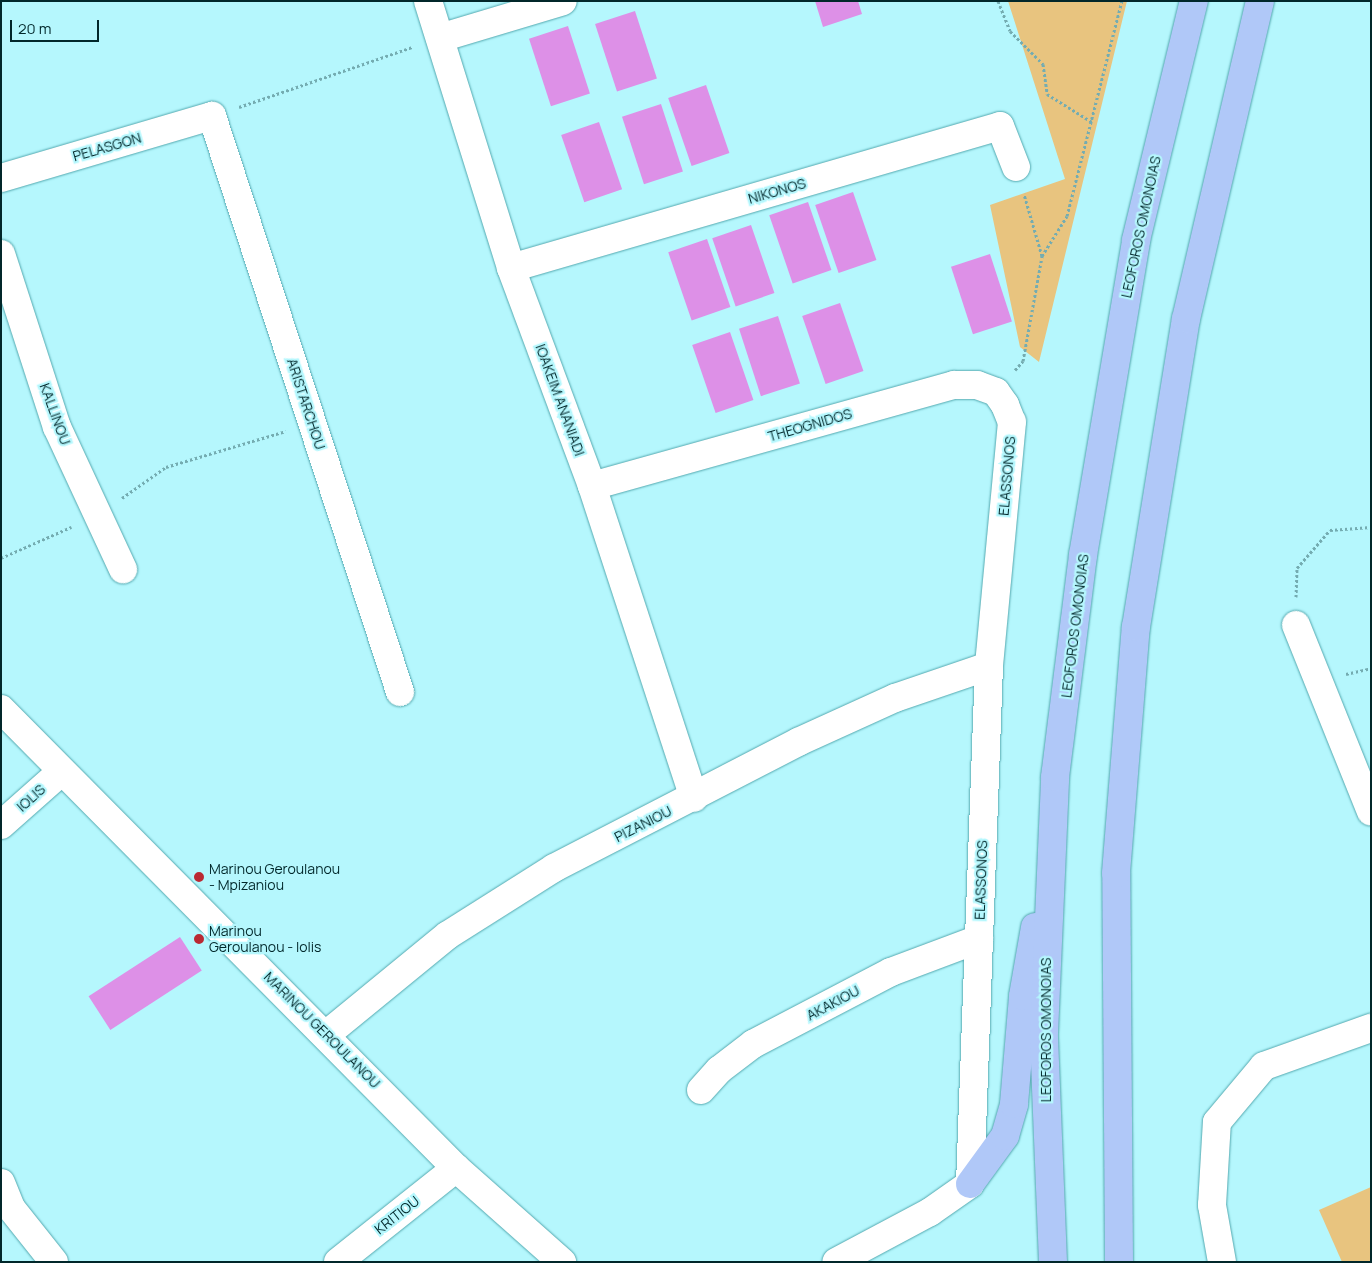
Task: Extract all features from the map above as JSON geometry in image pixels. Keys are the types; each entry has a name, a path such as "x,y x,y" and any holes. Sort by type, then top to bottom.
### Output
{"main road":[{"name":"LEOFOROS OMONOIAS","path":"1053,1262 1044,1033 1055,778 1083,555 1136,240 1194,1"},
{"path":"1119,1262 1116,873 1136,628 1186,320 1260,1"},
{"path":"970,1184 1005,1136 1014,1104 1030,940 1049,888"}],"street":[{"name":"IOAKEIM ANANIADI","path":"428,1 511,268 592,486 694,798"},
{"path":"440,38 563,1"},
{"name":"PELASGON","path":"1,178 212,116"},
{"name":"ARISTARCHOU","path":"212,116 400,692"},
{"name":"NIKONOS","path":"511,268 1000,126 1016,167"},
{"name":"KALLINOU","path":"1,254 57,427 123,569"},
{"name":"THEOGNIDOS","path":"592,486 954,385 977,385 996,392"},
{"name":"ELASSONOS","path":"970,1184 989,666 1012,422 1006,405 996,392"},
{"path":"1296,625 1371,812"},
{"name":"PIZANIOU","path":"327,1034 448,935 554,868 694,798 798,742 895,698 989,666"},
{"name":"MARINOU GEROULANOU","path":"1,709 327,1034 456,1168 562,1262"},
{"name":"IOLIS","path":"1,825 62,771"},
{"name":"AKAKIOU","path":"701,1090 719,1070 753,1044 891,972 979,939"},
{"path":"1222,1262 1212,1205 1217,1122 1264,1066 1371,1028"},
{"name":"KRITIOU","path":"338,1262 456,1168"},
{"path":"1,1182 11,1208 54,1262"},
{"path":"836,1262 930,1212 970,1184"}],"path":[{"path":"998,1 1010,31 1043,64 1048,94 1092,122"},
{"path":"996,392 1024,361 1042,256 1068,216 1122,1"},
{"path":"212,116 440,38"},
{"path":"1016,167 1042,256"},
{"path":"1,558 98,514 166,467 312,423"},
{"path":"1296,625 1297,568 1330,530 1371,527"}],"shaded area":[{"path":"1008,1 1127,1 1039,362 1020,347 990,205 1065,179"},
{"path":"1371,1187 1371,1262 1342,1262 1319,1210"}],"building":[{"path":"815,1 858,1 862,14 823,27"},
{"path":"635,11 657,79 617,92 595,24"},
{"path":"568,26 590,94 551,106 529,39"},
{"path":"706,85 729,153 692,166 668,98"},
{"path":"661,104 683,172 644,184 622,117"},
{"path":"599,122 622,189 584,202 561,135"},
{"path":"853,192 876,260 839,273 815,205"},
{"path":"808,202 831,270 793,283 769,215"},
{"path":"751,225 774,293 736,306 712,238"},
{"path":"707,239 730,307 692,320 668,252"},
{"path":"990,254 1012,322 973,334 951,267"},
{"path":"840,303 863,371 826,384 802,316"},
{"path":"778,316 800,384 761,396 739,329"},
{"path":"730,332 753,400 716,413 692,345"},
{"path":"180,937 202,971 110,1030 89,996"}],"place":[{"name":"Marinou Geroulanou - Mpizaniou","path":"199,877"},
{"name":"Marinou Geroulanou - Iolis","path":"199,939"}]}
